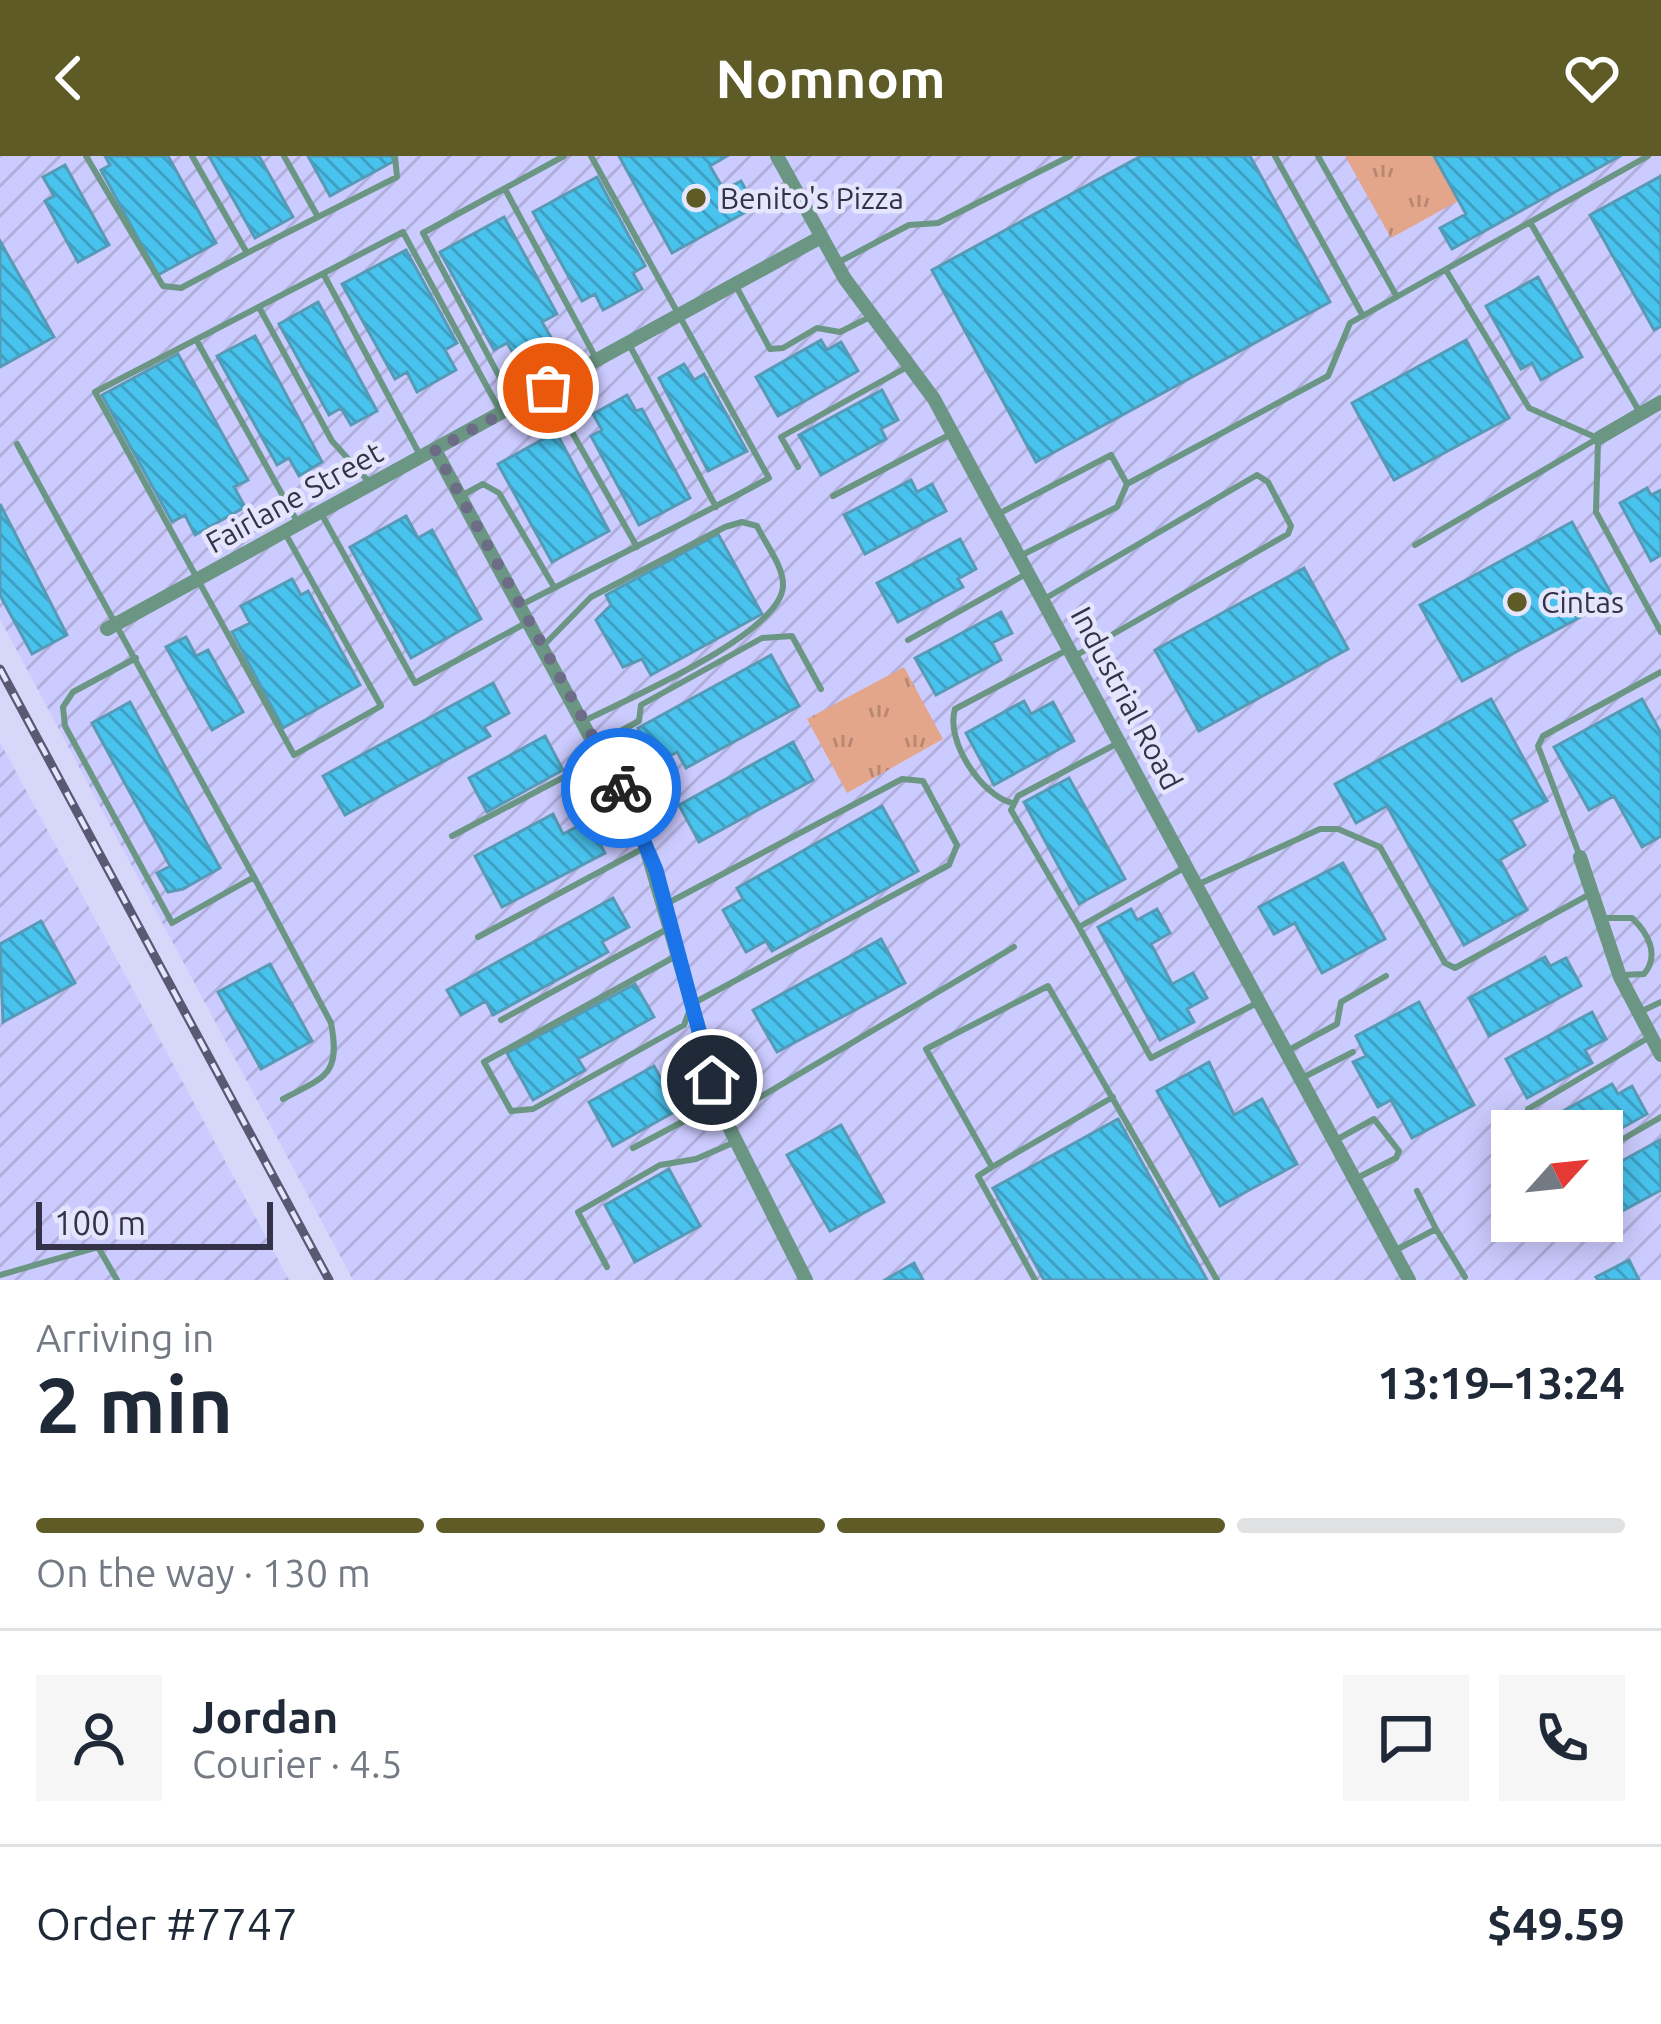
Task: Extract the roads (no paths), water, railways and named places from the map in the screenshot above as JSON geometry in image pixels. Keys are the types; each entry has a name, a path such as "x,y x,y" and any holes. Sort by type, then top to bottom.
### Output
{"street":[{"name":"Industrial Road","path":"776,156 836,263 912,365 998,514 1409,1280"},
{"name":"Fairlane Street","path":"112,626 821,238"},
{"path":"1599,438 1661,402"},
{"path":"428,454 460,497 600,750 647,846 722,1110 806,1280"},
{"path":"1580,857 1619,975 1661,1054"}],"lane":[{"path":"86,156 164,286 181,288 397,177 394,156"},
{"path":"192,156 247,253"},
{"path":"284,156 318,217"},
{"path":"508,410 423,233 565,156"},
{"path":"520,605 769,478 591,156"},
{"path":"836,263 909,225 938,224 1070,156"},
{"path":"1275,156 1364,316"},
{"path":"1318,156 1396,297"},
{"path":"1020,556 1117,506 1127,484 1328,376 1350,323 1648,156"},
{"path":"505,189 598,361"},
{"path":"1530,222 1641,414"},
{"path":"198,343 381,706 294,755 95,392 175,347 198,343 404,232 508,410"},
{"path":"1446,269 1529,407 1599,438"},
{"path":"324,275 428,454"},
{"path":"735,285 770,349 783,348 817,328 840,332 874,315"},
{"path":"260,309 332,441 372,485"},
{"path":"628,344 716,507"},
{"path":"797,467 781,437 912,365"},
{"path":"548,388 637,547"},
{"path":"832,496 952,433"},
{"path":"1415,545 1599,438"},
{"path":"1599,438 1596,512 1661,632"},
{"path":"17,444 332,1023 334,1066 324,1078 283,1099"},
{"path":"998,514 1111,455 1127,484"},
{"path":"1012,803 986,791 956,737 955,710 1073,652 1288,533 1291,526 1268,482 1257,475 1043,599"},
{"path":"460,497 483,484 499,493 554,587"},
{"path":"321,513 415,682 529,621"},
{"path":"543,646 591,597 725,526 757,526 783,579 783,593 771,613 731,644 584,722"},
{"path":"908,640 1029,573"},
{"path":"452,836 600,750 639,721 641,705 762,638 792,636 820,689"},
{"path":"136,658 73,692 63,707 76,746 172,923 254,877"},
{"path":"1580,857 1538,746 1543,736 1661,672"},
{"path":"1012,803 1121,741"},
{"path":"666,904 902,779 922,782 957,845 949,866 692,1004 684,1025 533,1109 511,1111 484,1062 679,955"},
{"path":"1012,803 1011,810 1151,1058 1257,1003"},
{"path":"1196,886 1320,829 1338,829 1380,847 1445,963 1455,968 1592,892"},
{"path":"478,937 647,846"},
{"path":"1079,927 1186,867"},
{"path":"1600,918 1632,918 1651,945 1652,960 1644,974 1619,975"},
{"path":"501,1020 672,926"},
{"path":"634,1148 722,1110 1014,947"},
{"path":"1284,1052 1337,1024 1341,1002 1386,976"},
{"path":"992,1167 926,1049 1048,986 1217,1280"},
{"path":"1639,1013 1661,1002"},
{"path":"1528,1110 1651,1036"},
{"path":"1298,1079 1353,1052"},
{"path":"1035,1280 978,1176 1113,1097"},
{"path":"1623,1138 1661,1117"},
{"path":"1333,1142 1374,1119 1399,1151 1396,1158 1354,1180"},
{"path":"608,1267 578,1212 659,1165 696,1159 735,1142"},
{"path":"1417,1191 1465,1277"},
{"path":"1393,1252 1436,1228"},
{"path":"0,1275 98,1247 116,1280"}],"railway":[{"path":"0,669 329,1280"}],"place":[{"name":"Benito's Pizza","path":"696,198"},
{"name":"Cintas","path":"1517,602"}]}
